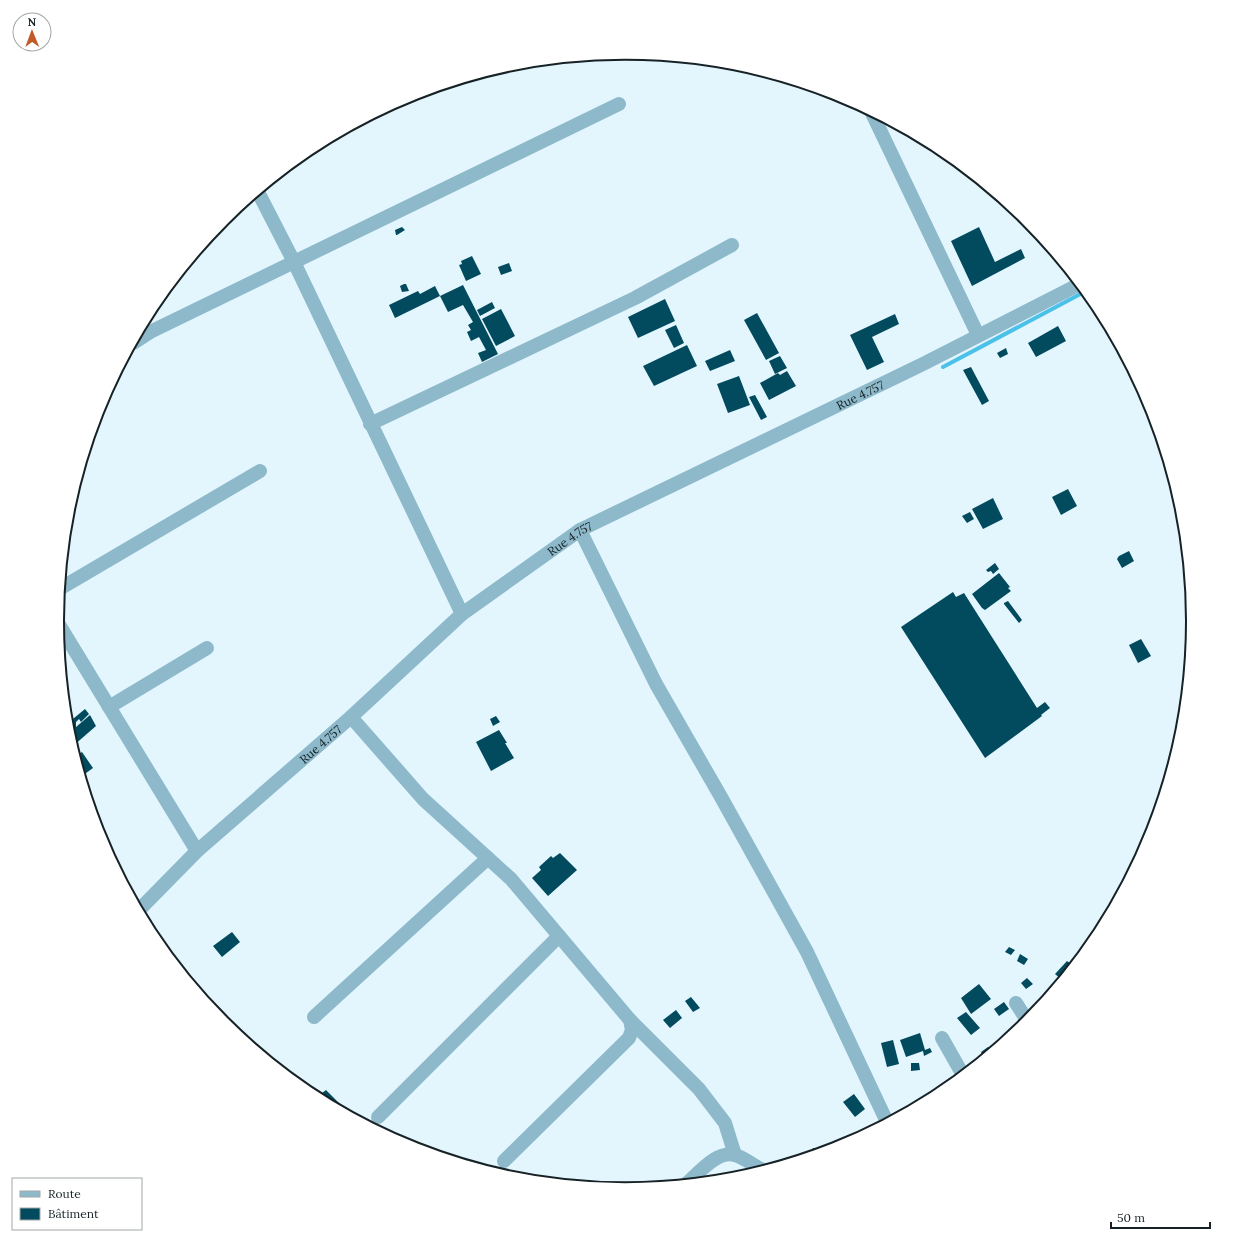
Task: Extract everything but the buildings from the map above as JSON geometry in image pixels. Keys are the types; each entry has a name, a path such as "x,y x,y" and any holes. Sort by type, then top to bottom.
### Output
{"street":[{"path":"142,337 619,104"},
{"path":"874,118 978,335"},
{"path":"260,196 294,262 462,614"},
{"path":"370,424 635,298 732,245"},
{"name":"Rue 4.757","path":"143,906 197,851 351,716 462,614 580,530 1076,286"},
{"path":"66,585 260,472"},
{"path":"580,530 656,684 722,797 807,952 885,1118"},
{"path":"65,634 197,851"},
{"path":"109,707 207,648"},
{"path":"351,716 423,799 511,879 630,1020 699,1089 725,1123 735,1155"},
{"path":"314,1017 488,858"},
{"path":"378,1117 559,936"},
{"path":"1016,1003 1024,1016"},
{"path":"504,1160 629,1038 632,1030 630,1020"},
{"path":"942,1038 960,1071"},
{"path":"693,1178 715,1159 725,1154 735,1155 756,1166"}],"waterway":[{"path":"943,367 1081,294"}]}
